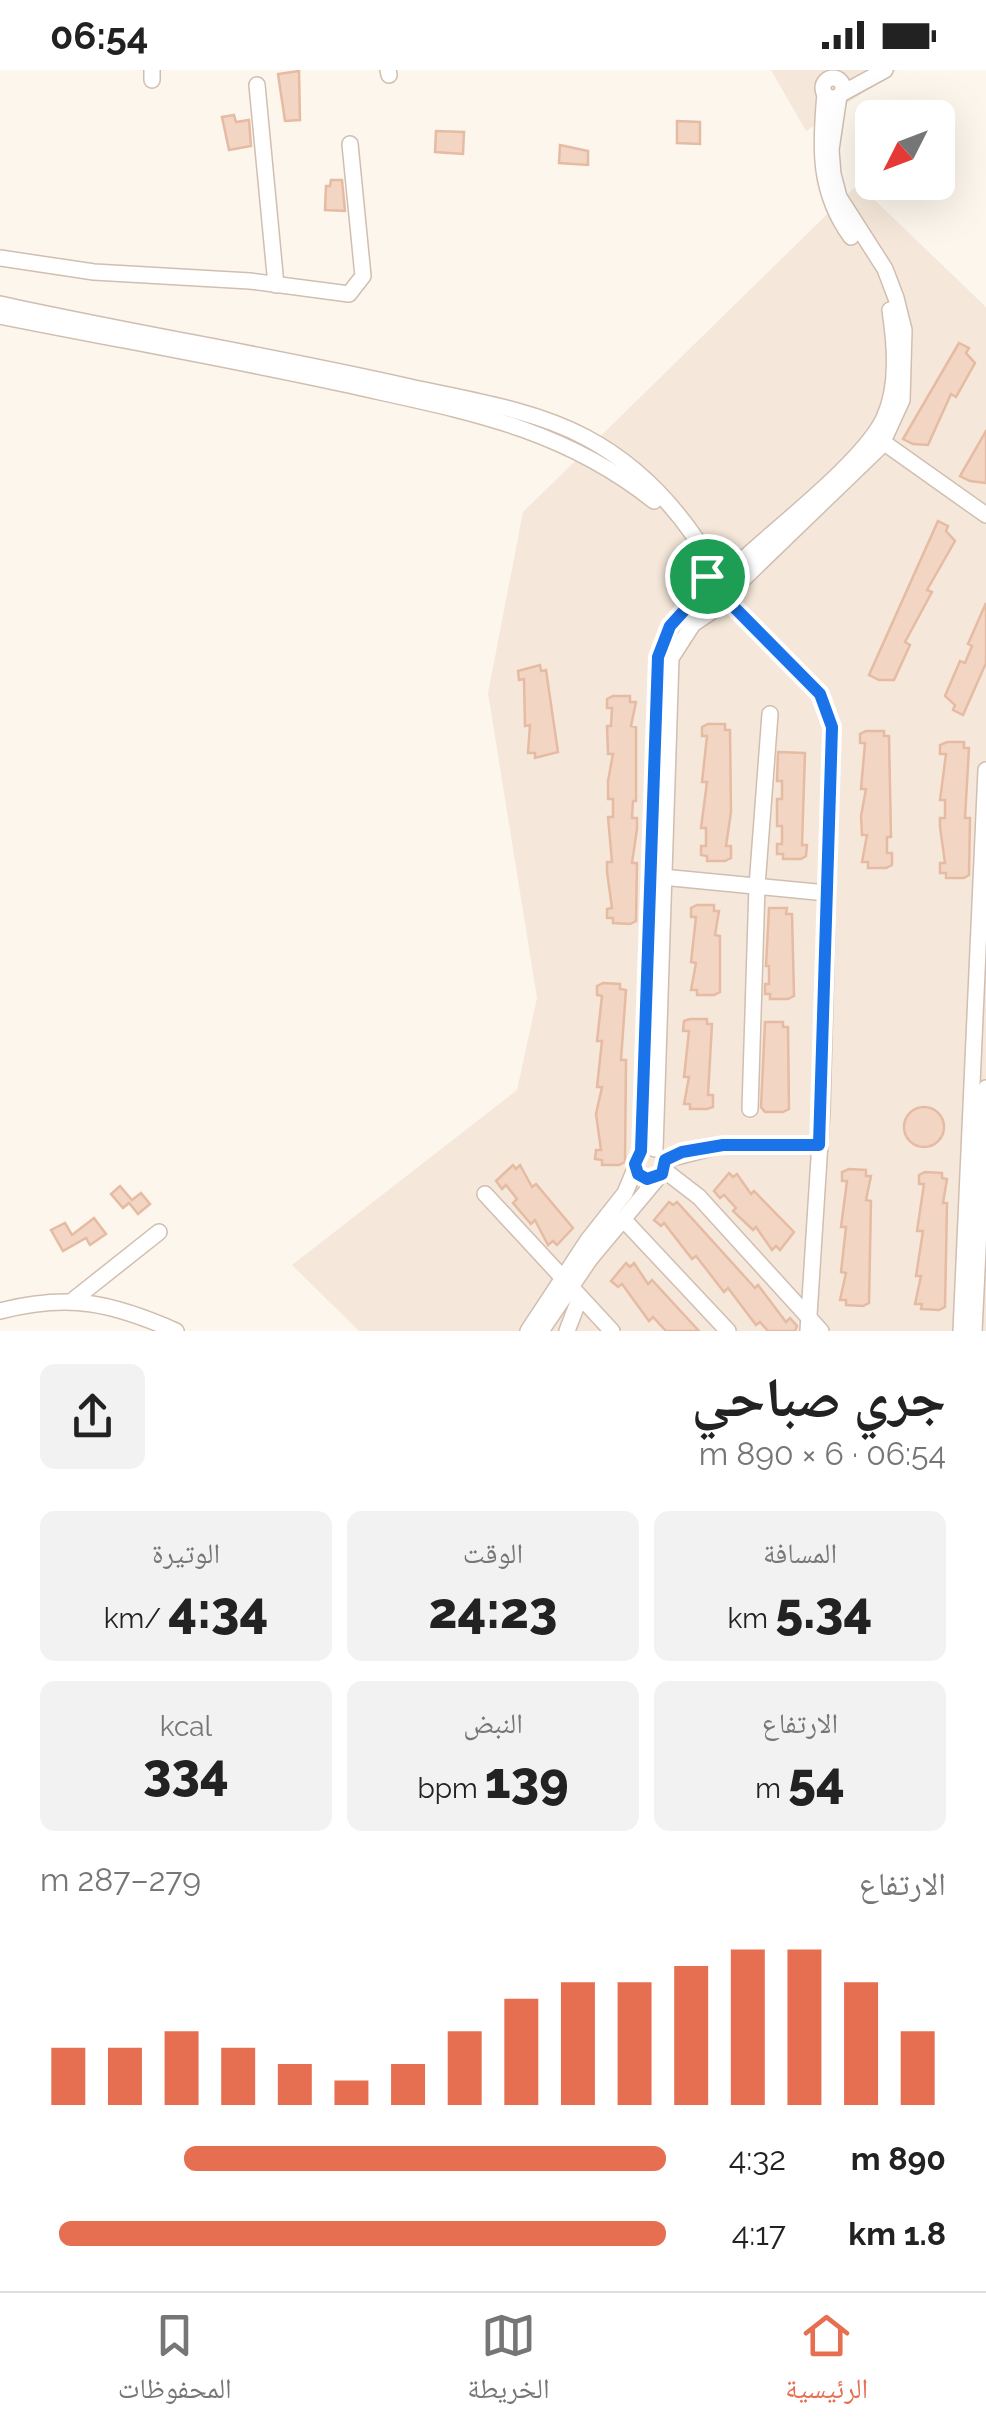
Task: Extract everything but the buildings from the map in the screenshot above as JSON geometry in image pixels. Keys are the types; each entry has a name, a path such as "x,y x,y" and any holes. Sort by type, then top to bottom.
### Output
{"street":[{"path":"833,84 866,82 885,70"},
{"path":"636,1169 647,1179 657,1161 671,658 693,624 728,597 883,442 902,400 904,330 892,284 839,196 831,150 833,84"},
{"path":"528,1331 571,1286 623,1219 657,1161 658,657 670,626 712,577 740,562 867,442 885,415 894,354 889,305 873,269 831,206 822,173 833,84"},
{"path":"257,85 276,285"},
{"path":"0,258 94,272 276,285 341,296 361,283 350,144"},
{"path":"0,304 280,358 530,416 582,435 639,474 671,504 712,577 708,600 728,597"},
{"path":"0,316 278,370 523,426 616,471 655,502 683,533 712,577"},
{"path":"883,442 986,514"},
{"path":"712,577 731,576 728,597"},
{"path":"728,597 807,678 828,708 833,748 819,1145 808,1324"},
{"path":"750,1109 757,886 770,714"},
{"path":"974,1331 986,770"},
{"path":"662,877 827,894"},
{"path":"961,1331 978,1210 986,1088"},
{"path":"541,1331 571,1286 636,1169 682,1152 723,1145 819,1145"},
{"path":"657,1161 699,1197 808,1324 820,1331"},
{"path":"486,1194 612,1331"},
{"path":"623,1219 728,1331"},
{"path":"72,1301 159,1232"},
{"path":"566,1331 571,1286"},
{"path":"0,1311 72,1301 121,1307 176,1331"}],"shaded area":[{"path":"771,70 897,70 806,131"},
{"path":"855,187 855,200 875,200 986,307 986,1331 359,1331 292,1265 517,1090 537,998 488,693 523,512"}],"route":[{"path":"722,571 731,576 736,592 729,602 807,678 828,708 832,727 819,1145 696,1148 665,1160 662,1174 647,1179 638,1174 635,1164 641,1151 658,657 670,626 702,591 707,576 722,571"}]}
